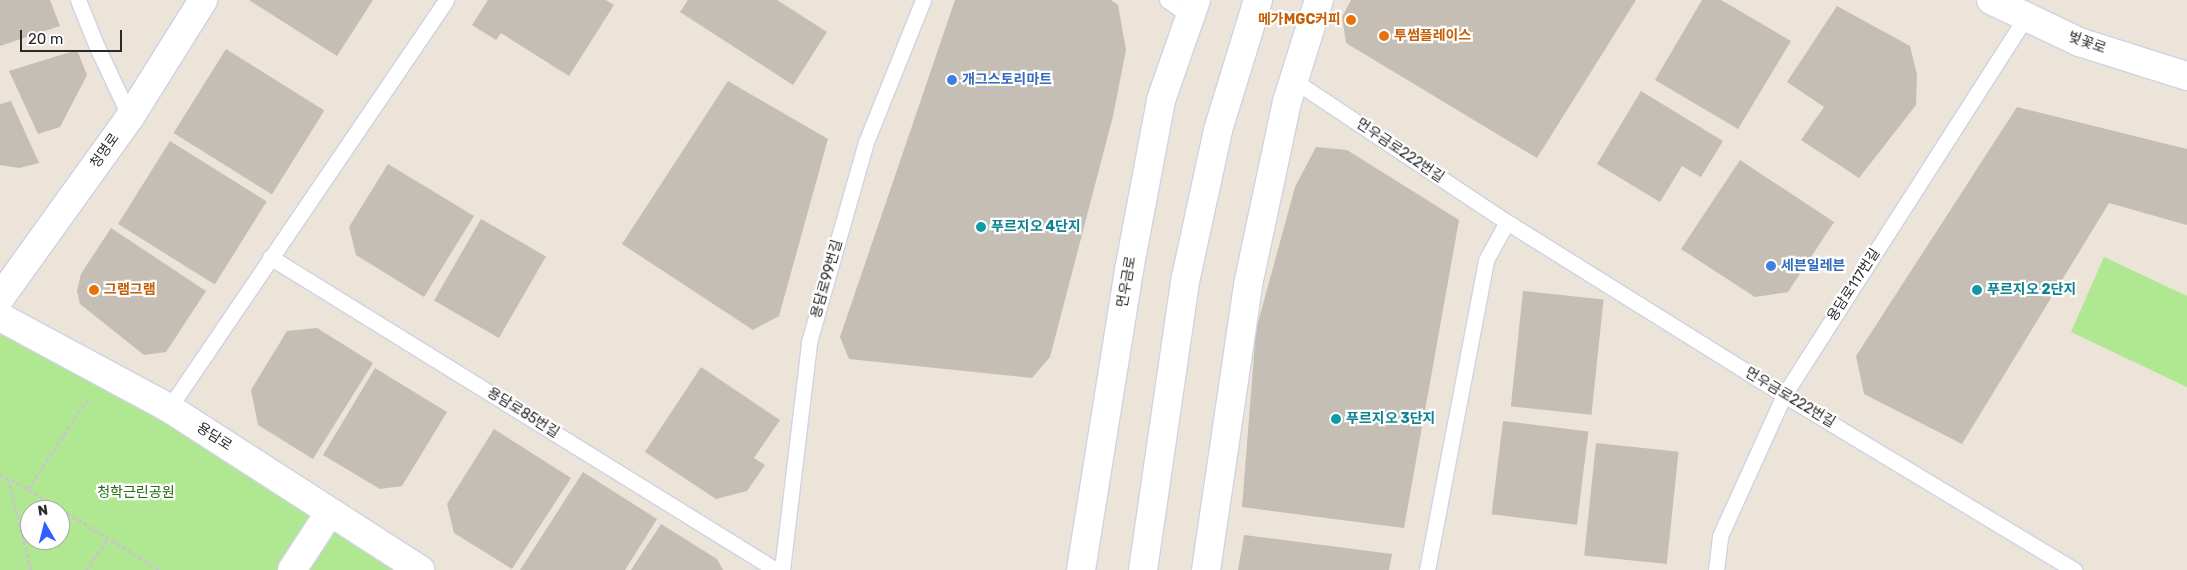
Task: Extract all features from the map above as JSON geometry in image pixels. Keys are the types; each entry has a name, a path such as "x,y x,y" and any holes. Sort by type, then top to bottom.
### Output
{"street":[{"name":"청명로","path":"0,298 130,117 203,0"},
{"path":"1143,570 1186,277 1218,130 1258,0"},
{"path":"1206,570 1248,285 1293,80 1319,0"},
{"name":"벚꽃로","path":"1991,0 2079,42 2187,76"},
{"name":"먼우금로","path":"1081,570 1129,270 1161,100 1193,8"},
{"name":"용담로","path":"0,317 169,408 420,570"},
{"path":"292,570 330,512"}],"lane":[{"path":"78,0 130,117"},
{"path":"169,408 446,0"},
{"name":"용담로99번길","path":"782,570 809,342 866,142 923,0"},
{"path":"1167,0 1193,8"},
{"name":"용담로117번길","path":"1716,570 1720,536 1784,394 2026,17"},
{"name":"먼우금로222번길","path":"1293,80 1507,222 1784,394 2074,570"},
{"path":"1427,570 1486,260 1507,222"},
{"name":"용담로85번길","path":"270,257 776,570"}],"path":[{"path":"28,489 105,374"},
{"path":"0,474 8,477 160,570"},
{"path":"8,477 31,570"},
{"path":"86,570 108,538"}],"green space":[{"path":"2104,257 2187,296 2187,387 2071,332"},
{"name":"청학근린공원","path":"0,318 409,570 0,570"}],"building":[{"path":"0,0 50,0 60,26 0,46"},
{"path":"249,0 373,0 337,56"},
{"path":"488,0 606,0 614,5 569,76 501,33 496,40 472,25"},
{"path":"688,0 777,0 827,32 793,85 680,12"},
{"name":"푸르지오 4단지","path":"955,0 1111,0 1118,5 1126,50 1113,116 1050,357 1032,378 849,359 840,337"},
{"path":"1351,0 1636,0 1537,158 1346,43 1342,17"},
{"path":"1702,0 1721,0 1791,41 1738,129 1655,80"},
{"path":"1837,6 1910,46 1917,75 1916,105 1859,178 1801,140 1824,107 1787,82"},
{"path":"226,49 324,110 272,194 174,133"},
{"path":"77,50 87,75 60,127 38,134 9,71"},
{"path":"728,81 828,139 779,316 753,330 622,244"},
{"path":"1641,91 1723,141 1701,177 1682,166 1660,202 1597,164"},
{"path":"11,101 39,163 19,168 0,165 0,104"},
{"name":"푸르지오 2단지","path":"2017,107 2187,149 2187,225 2109,203 1962,444 1864,394 1856,356"},
{"path":"170,141 267,201 215,285 118,224"},
{"name":"푸르지오 3단지","path":"1316,147 1347,150 1459,220 1404,528 1242,507 1256,330 1295,187"},
{"path":"1740,160 1834,222 1788,292 1755,297 1681,249"},
{"path":"388,164 474,216 424,297 356,255 349,227"},
{"path":"481,219 546,256 499,338 434,300"},
{"path":"111,228 206,291 166,352 144,355 80,304 77,291 81,274"},
{"path":"1523,291 1604,299 1591,415 1511,406"},
{"path":"317,328 373,363 313,459 258,425 251,390 287,331"},
{"path":"701,367 780,420 754,458 765,465 747,491 716,499 645,452"},
{"path":"375,368 447,412 402,486 380,489 323,455"},
{"path":"1503,421 1588,431 1577,525 1492,514"},
{"path":"494,429 571,478 512,569 454,533 447,504"},
{"path":"1596,443 1679,452 1667,564 1584,555"},
{"path":"583,472 657,519 625,570 520,570"},
{"path":"661,524 717,559 723,570 631,570"},
{"path":"1244,535 1392,554 1389,570 1238,570"}],"place":[{"name":"메가MGC커피","path":"1351,20"},
{"name":"투썸플레이스","path":"1384,36"},
{"name":"개그스토리마트","path":"952,80"},
{"name":"푸르지오 4단지","path":"981,227"},
{"name":"세븐일레븐","path":"1771,266"},
{"name":"그램그램","path":"94,290"},
{"name":"푸르지오 2단지","path":"1977,290"},
{"name":"푸르지오 3단지","path":"1336,419"}]}
